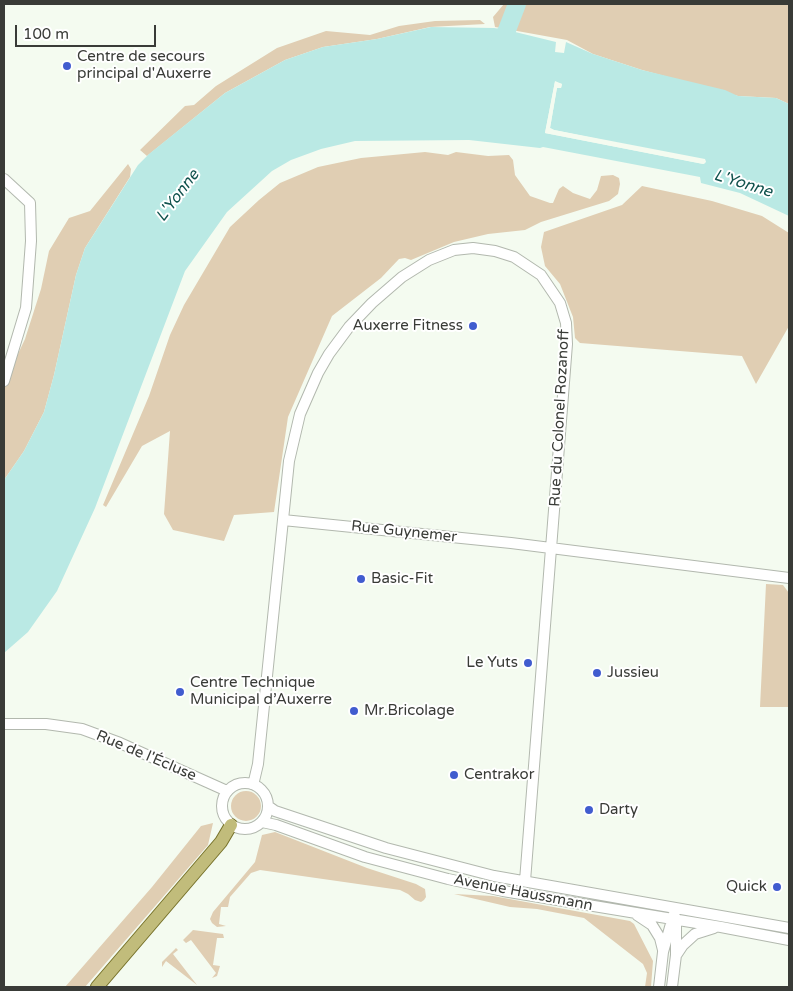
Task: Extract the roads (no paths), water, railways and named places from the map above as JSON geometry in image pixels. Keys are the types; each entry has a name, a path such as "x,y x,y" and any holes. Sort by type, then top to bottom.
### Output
{"main road":[{"path":"97,987 221,842 231,825"}],"street":[{"path":"4,179 30,202 31,241 26,308 4,381"},
{"name":"Rue du Colonel Rozanoff","path":"282,520 289,461 300,414 318,373 329,354 349,327 372,303 402,277 429,260 454,250 473,248 495,251 514,257 537,272 550,287 560,303 566,323 567,344 525,881"},
{"path":"252,784 258,764 282,520"},
{"name":"Rue Guynemer","path":"282,520 552,548 789,578"},
{"name":"Rue de l'Écluse","path":"4,724 46,724 82,729 120,743 227,791"},
{"path":"238,783 252,784 264,792 268,806 262,822 250,829 244,830 231,825 222,813 221,805 227,791 238,783"},
{"name":"Avenue Haussmann","path":"268,806 275,811 386,848 494,876 789,928"},
{"name":"Avenue Haussmann","path":"262,822 365,857 448,879 503,891 789,940"},
{"path":"659,987 663,952 676,907"},
{"path":"634,913 652,926 660,938 663,952"},
{"path":"672,987 676,955 674,919"},
{"path":"676,955 683,944 695,934 704,930 721,927"}],"water":[{"name":"L'Yonne","path":"431,27 494,28 556,42 555,52 564,53 566,42 593,54 642,70 725,90 738,96 776,98 789,104 789,216 740,193 701,183 700,177 543,147 469,140 355,141 321,149 291,160 272,171 227,212 185,271 95,508 57,591 28,632 4,653 4,480 24,451 44,412 76,275 85,248 138,165 225,93 285,60 323,47 377,39","holes":["555,82 562,84 561,88 557,87 550,128 706,161 703,164 545,133"]}],"waterway":[{"path":"496,51 517,4"}],"place":[{"name":"Centre de secours principal d'Auxerre","path":"67,66"},
{"name":"Auxerre Fitness","path":"473,326"},
{"name":"Basic-Fit","path":"361,579"},
{"name":"Le Yuts","path":"528,663"},
{"name":"Jussieu","path":"597,673"},
{"name":"Centre Technique Municipal d’Auxerre","path":"180,692"},
{"name":"Mr.Bricolage","path":"354,711"},
{"name":"Centrakor","path":"454,775"},
{"name":"Darty","path":"589,810"},
{"name":"Quick","path":"777,887"}]}
